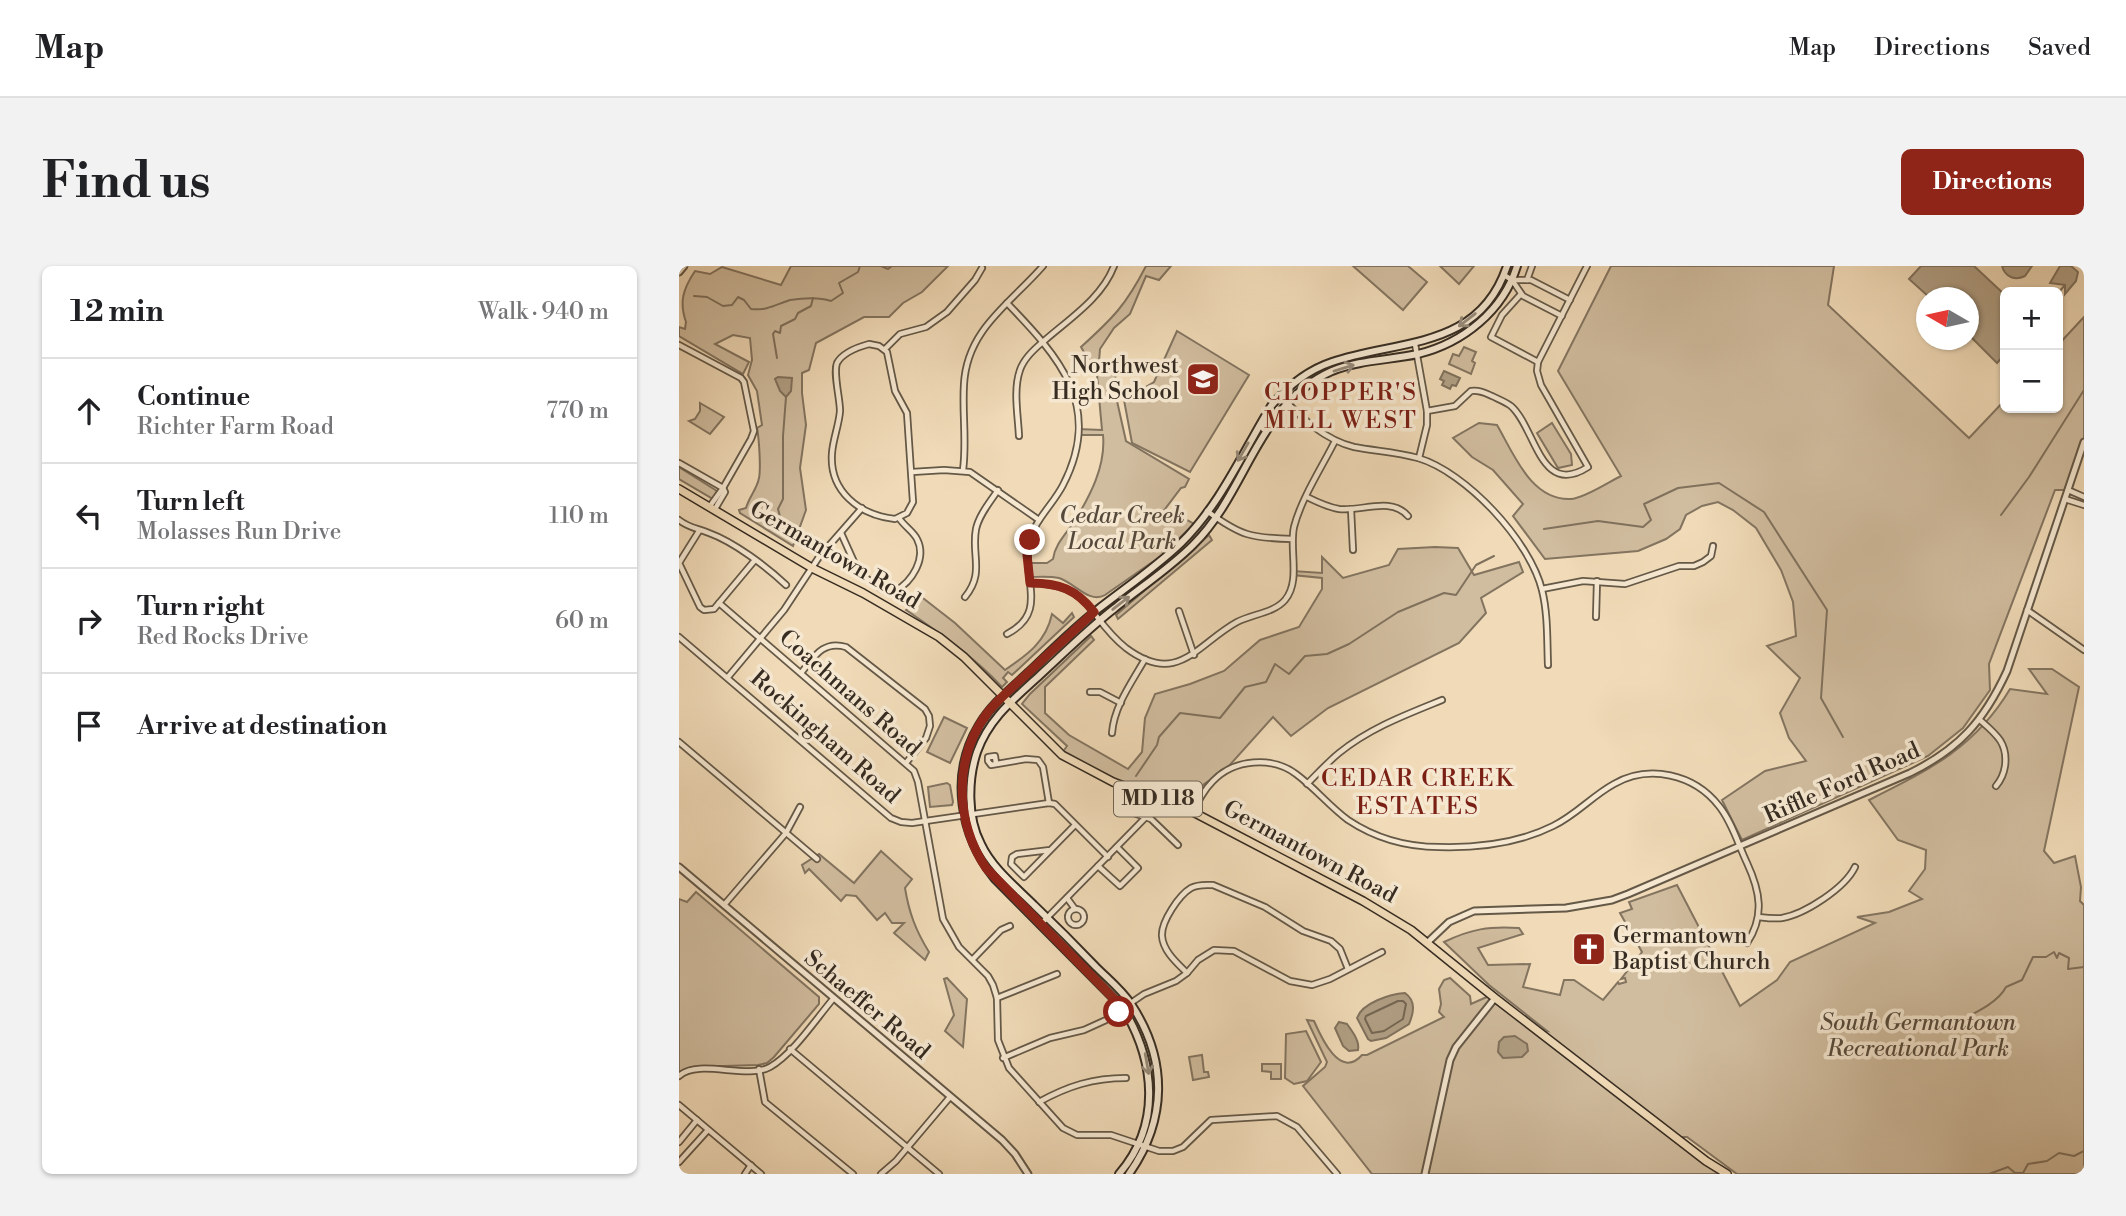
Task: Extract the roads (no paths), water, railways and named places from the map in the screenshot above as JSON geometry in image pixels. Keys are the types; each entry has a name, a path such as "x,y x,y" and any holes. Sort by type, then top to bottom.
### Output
{"main road":[{"path":"1119,1174 1138,1144 1148,1112 1150,1081 1145,1053 1136,1029 1123,1008 986,868 973,846 963,814 962,790 969,748 978,726 1002,697 1094,612 1171,552 1207,511 1229,480 1259,425 1280,395 1313,370 1330,362 1415,344 1456,328 1486,304 1507,266"},
{"path":"1129,1174 1146,1146 1159,1104 1159,1079 1153,1052 1130,1003 989,858 979,842 972,813 971,794 976,756 989,728 1002,710 1101,619 1193,545 1217,518 1269,425 1297,391 1333,371 1354,364 1417,354 1440,347 1474,327 1493,309 1512,280 1517,266"},
{"name":"Germantown Road","path":"679,489 812,568 863,593 939,637 964,657 1009,704 1073,763 1113,782 1193,812 1363,901 1428,942 1495,998 1706,1161 1727,1174"}],"street":[{"path":"679,272 684,266"},
{"path":"963,470 966,444 964,384 967,365 981,331 1043,266"},
{"path":"1019,436 1017,390 1023,363 1097,295 1106,284 1114,266"},
{"path":"1526,281 1532,266"},
{"path":"1427,411 1455,406 1471,391 1481,391 1514,408 1551,470 1563,475 1588,467 1541,385 1537,371 1538,362 1587,266"},
{"path":"885,349 900,334 926,327 947,312 982,268"},
{"path":"1504,275 1512,280 1521,294 1562,316"},
{"path":"1512,280 1531,280 1570,300"},
{"path":"1521,294 1502,315 1491,337 1538,362"},
{"path":"1007,303 1044,341 1059,362 1074,394 1078,436 1072,467 1058,495 1039,520 1028,547 1031,604 1027,620 1007,634"},
{"path":"875,344 885,349 890,360 895,391 907,413 912,472 913,502 909,511 899,518 886,517 862,508 847,498 840,490 832,469 832,450 840,398 835,368 841,357 860,346 875,344"},
{"path":"1415,344 1427,411 1427,425 1419,458"},
{"path":"679,345 744,382 754,431 713,508"},
{"path":"1280,395 1304,419 1335,441 1419,458 1446,470 1473,489 1531,562 1542,589 1548,665"},
{"path":"1030,583 1055,584 1080,596 1124,646 1145,660 1179,662 1194,655 1240,620 1278,606 1286,599 1293,580 1292,539 1298,515 1335,441"},
{"name":"Riffle Ford Road","path":"1428,942 1449,922 1467,913 1486,909 1566,908 1612,900 1925,766 1963,740 1992,702 2007,671 2084,442"},
{"path":"679,463 723,488"},
{"path":"912,472 963,470 976,475 1039,520"},
{"path":"965,597 973,588 977,576 977,525 998,490"},
{"path":"2067,490 2084,497"},
{"path":"1307,497 1327,506 1351,509 1388,506 1403,510 1408,516"},
{"path":"2065,499 2084,505"},
{"path":"728,677 784,610 828,546 862,508"},
{"path":"1351,509 1353,550"},
{"path":"1207,511 1252,537 1292,539"},
{"path":"841,533 859,573 883,590 895,591 916,569 920,560 917,540 899,518"},
{"path":"679,520 699,531 710,533 755,560 786,585"},
{"path":"699,531 681,557 680,568 700,607 709,610 719,603 755,560"},
{"path":"1542,589 1573,582 1625,584 1679,566 1694,566 1711,556 1713,546"},
{"path":"1596,617 1597,581"},
{"name":"Coachmans Road","path":"719,603 914,771 943,919 959,947 973,958 988,976 997,998 998,1040 1003,1058 1017,1079 1069,1132 1086,1136 1111,1135 1159,1151 1173,1151 1183,1147 1211,1120 1277,1116 1297,1126 1337,1174"},
{"path":"2027,610 2084,650"},
{"path":"1179,611 1194,655"},
{"name":"Rockingham Road","path":"679,637 891,818 901,822 925,822 963,814 1049,803"},
{"path":"800,673 823,647 837,644 846,647 925,709 930,726 926,738 906,763"},
{"path":"1112,733 1113,721 1121,702 1145,660"},
{"path":"1090,692 1100,692 1121,702"},
{"path":"1307,784 1338,754 1364,735 1442,700"},
{"path":"1980,720 1999,737 2005,748 2004,770 1996,786"},
{"path":"679,743 817,859"},
{"path":"996,763 1038,760 1043,767 1049,803 1055,804 1108,857"},
{"path":"1193,812 1214,779 1240,765 1273,764 1294,773 1349,820 1370,833 1398,843 1447,848 1529,836 1567,819 1604,790 1623,780 1639,775 1663,774 1690,782 1708,793 1726,816 1758,890 1759,917 1755,932 1747,943"},
{"path":"724,905 786,833 800,807"},
{"path":"1119,808 1151,818 1178,845"},
{"path":"1040,925 1146,817"},
{"path":"1050,850 1017,854 1012,857 1011,864 1024,877 1075,825"},
{"path":"1098,866 1120,886 1138,868 1117,847"},
{"name":"Schaeffer Road","path":"679,867 1002,1140 1028,1174"},
{"path":"1759,917 1785,917 1810,907 1850,878 1855,867"},
{"path":"1187,973 1172,958 1164,944 1163,929 1184,894 1195,886 1204,884 1265,907 1303,931 1331,941 1339,949 1348,969"},
{"path":"1067,898 1076,909"},
{"path":"973,958 1000,930 1010,926"},
{"path":"1003,1058 1050,1038 1094,1026 1130,1003 1187,973 1208,953 1224,949 1234,951 1276,975 1304,985 1320,984 1382,952"},
{"path":"997,998 1057,974"},
{"path":"1425,1174 1450,1060 1460,1041 1495,998"},
{"path":"679,1076 692,1070 759,1069 773,1065 833,999"},
{"path":"790,1049 939,1174"},
{"path":"759,1069 765,1101 853,1174"},
{"path":"1039,1102 1076,1084 1101,1078 1126,1078"},
{"path":"881,1174 889,1169 950,1097"},
{"path":"679,1105 761,1174"},
{"path":"679,1142 697,1120"},
{"path":"679,1162 708,1130"},
{"path":"745,1174 751,1166"}],"water":[{"path":"1921,266 1974,266 2000,290 2000,360 1997,363 1979,345 1979,287 1918,287 1909,279"},
{"path":"2002,266 2032,266 2025,276 2018,278 2008,275"},
{"path":"2060,266 2071,266 2078,272 2076,281 2065,294 2065,285 2050,283"},
{"path":"1444,371 1460,378 1456,386 1452,385 1450,389 1442,385 1444,381 1440,379"},
{"path":"792,378 791,391 786,397 775,379"},
{"path":"1405,993 1413,1007 1409,1024 1386,1038 1371,1041 1368,1039 1357,1018 1360,1013 1377,1000"},
{"path":"1339,1022 1347,1024 1357,1040 1358,1050 1349,1051 1343,1046 1335,1028"},
{"path":"1515,1036 1527,1044 1528,1051 1522,1057 1503,1058 1498,1052 1499,1042 1504,1037"}],"waterway":[{"path":"694,296 707,297 723,306 732,305 738,297 751,309 767,308 795,299 816,298 831,301 843,293 839,283 858,272 860,266"},
{"path":"881,266 888,269 892,266"},
{"path":"777,358 773,334 775,331 780,333 781,326 811,306 813,298"},
{"path":"2001,515 2029,477 2084,390"},
{"path":"784,531 778,509 783,499 786,397"},
{"path":"1544,529 1598,521 1643,527 1651,520 1644,504 1678,488 1719,483 1764,512 1827,610 1821,698 1843,737"},
{"path":"1136,776 1157,745 1159,737 1180,713 1220,718 1245,687 1266,682 1275,664 1289,674 1305,656 1327,654 1349,644 1398,612 1444,593 1456,595 1476,565 1494,556"},
{"path":"1950,1026 1989,1005 2006,987 2022,980 2033,957 2046,957 2054,952 2057,958 2059,953 2069,958 2068,969 2084,967"},
{"path":"1989,1174 2008,1167 2015,1173 2023,1173 2028,1164 2047,1161 2059,1153 2074,1156 2084,1151"}],"place":[{"name":"Northwest High School","path":"1203,379"},
{"name":"Germantown Baptist Church","path":"1589,949"}],"district":[{"name":"CLOPPER'S MILL WEST","path":"1341,407"},
{"name":"CEDAR CREEK ESTATES","path":"1418,793"}],"park label":[{"name":"Cedar Creek Local Park","path":"1122,529"},
{"name":"South Germantown Recreational Park","path":"1918,1036"}]}
